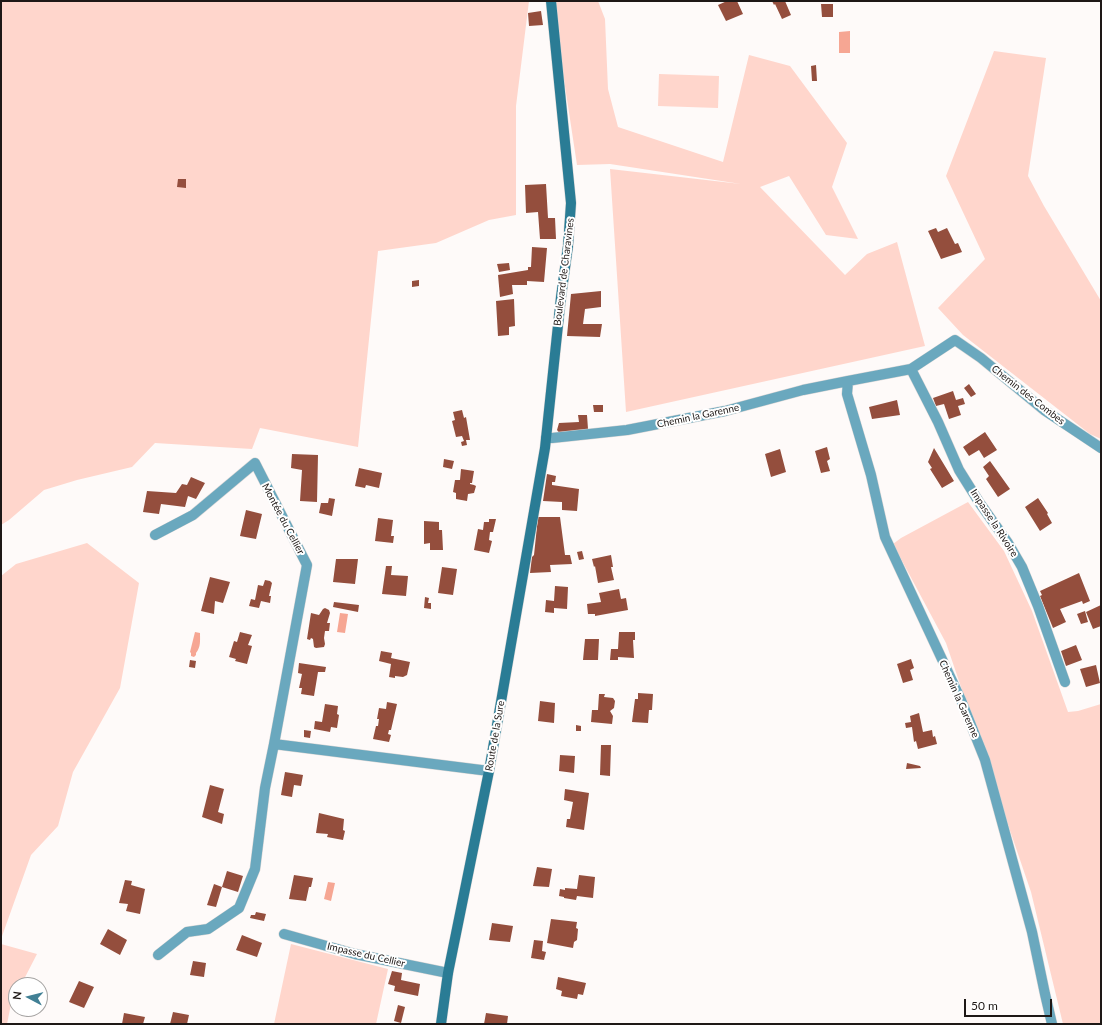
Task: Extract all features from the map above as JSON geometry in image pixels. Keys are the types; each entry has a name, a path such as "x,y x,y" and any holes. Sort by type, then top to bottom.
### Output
{"main road":[{"name":"Boulevard de Charavines","path":"545,443 571,217 571,203 551,1"},
{"name":"Route de la Sure","path":"442,1024 448,973 489,771 545,443"}],"street":[{"name":"Chemin la Garenne","path":"545,443 552,438 634,429 725,411 803,390 911,369 955,340"},
{"name":"Chemin des Combes","path":"955,340 981,358 1044,410 1101,448"},
{"name":"Impasse la Rivoire","path":"911,369 938,422 959,470 979,502 1008,542 1022,567 1038,606 1065,682"},
{"name":"Chemin la Garenne","path":"848,381 847,394 871,475 886,537 961,700 985,760 1032,932 1052,1024"},
{"name":"Montée du Cellier","path":"155,534 193,515 255,463 307,565 265,788 255,869 239,908 208,929 187,932 158,955"},
{"path":"274,744 489,771"},
{"name":"Impasse du Cellier","path":"284,934 355,954 448,973"}],"shaded area":[{"path":"1,1 529,1 516,106 516,215 489,220 436,243 378,251 358,447 260,428 252,449 155,443 132,467 77,480 44,490 1,525"},
{"path":"552,1 598,1 605,19 608,89 618,127 723,162 749,55 790,66 847,143 832,187 858,239 826,235 789,176 760,187 845,275 867,254 897,242 925,346 626,412 610,169 741,184 610,164 577,165"},
{"path":"850,31 850,53 839,53 839,32"},
{"path":"994,51 1046,58 1028,176 1044,206 1101,301 1101,439 1090,434 963,335 938,308 985,259 946,176"},
{"path":"659,74 719,76 718,108 658,106"},
{"path":"968,502 1004,551 1032,611 1068,712 1078,711 1101,704 1101,1024 1063,1024 1031,892 946,643 893,544 901,538"},
{"path":"87,543 139,583 120,688 73,772 58,826 31,855 1,939 1,576 16,564"},
{"path":"340,613 348,614 345,633 337,632"},
{"path":"195,632 200,633 200,641 199,648 194,657 191,656 190,652"},
{"path":"328,882 335,883 331,901 324,899"},
{"path":"1,944 37,954 25,977 8,977 8,1017 7,1024 1,1024"},
{"path":"291,944 388,969 376,1024 274,1024"}],"building":[{"path":"727,1 737,1 743,14 726,21 718,5"},
{"path":"772,1 785,1 791,15 782,19"},
{"path":"821,4 833,4 833,17 822,17"},
{"path":"541,11 543,25 529,26 528,13"},
{"path":"816,65 817,81 812,81 811,66"},
{"path":"178,179 186,179 186,188 177,187"},
{"path":"546,184 548,218 555,218 556,239 540,239 538,212 526,213 525,185"},
{"path":"936,228 938,232 947,228 955,244 958,243 962,252 941,259 928,231"},
{"path":"532,247 547,248 544,282 527,281 527,285 512,285 513,294 500,297 498,275 528,270 528,267 531,267"},
{"path":"509,263 510,270 499,272 497,264"},
{"path":"419,280 419,286 412,287 412,281"},
{"path":"601,291 601,307 585,309 583,324 602,324 600,337 567,336 571,294"},
{"path":"514,299 515,326 509,327 509,335 498,336 496,301"},
{"path":"969,384 976,394 971,397 964,388"},
{"path":"953,391 956,400 963,398 965,404 958,406 961,415 949,419 944,404 936,406 933,398"},
{"path":"897,400 900,415 872,419 869,407"},
{"path":"593,405 603,405 603,412 594,412"},
{"path":"462,410 464,418 466,417 470,440 466,440 467,445 462,446 461,442 464,441 462,436 456,437 452,421 455,420 453,412"},
{"path":"578,415 587,415 588,429 561,435 557,430 559,423 579,422"},
{"path":"985,432 997,450 984,458 979,450 969,456 963,447"},
{"path":"827,447 830,459 827,461 830,471 821,473 815,451"},
{"path":"934,448 954,481 942,488 930,469 932,468 928,462"},
{"path":"780,449 786,472 771,477 765,454"},
{"path":"292,454 318,455 317,502 300,501 302,470 291,468"},
{"path":"444,459 454,461 452,469 443,467"},
{"path":"990,461 1010,489 998,497 986,479 989,476 983,467"},
{"path":"359,468 382,473 379,488 366,485 365,488 355,486"},
{"path":"461,469 474,471 472,483 470,484 476,486 474,493 468,494 467,501 456,499 456,493 453,492 455,480 460,480"},
{"path":"547,474 556,476 555,482 552,482 552,485 579,489 577,511 562,510 562,502 543,501"},
{"path":"191,477 205,483 196,499 188,496 185,507 161,504 159,514 143,512 147,491 176,493 182,484 187,485"},
{"path":"329,498 335,499 332,516 319,513 321,503 328,503"},
{"path":"1038,498 1048,513 1047,514 1052,523 1040,531 1025,507"},
{"path":"246,510 262,514 256,539 240,536"},
{"path":"538,517 560,517 565,555 570,555 572,564 550,565 551,572 530,573 532,557 534,555"},
{"path":"378,518 393,520 391,536 394,536 393,543 375,541"},
{"path":"489,519 496,519 493,532 490,532 489,540 492,541 489,553 474,550 478,529 483,530 484,522 489,522"},
{"path":"424,521 439,522 439,530 442,530 443,550 430,550 430,543 424,544"},
{"path":"582,551 584,559 579,560 577,552"},
{"path":"611,555 613,567 611,567 614,580 598,583 595,566 594,567 592,559"},
{"path":"336,559 358,559 355,584 333,582"},
{"path":"386,566 392,566 391,575 408,576 406,596 382,594"},
{"path":"442,567 457,569 453,595 438,593"},
{"path":"1079,573 1090,601 1083,604 1082,601 1060,609 1066,622 1053,628 1040,596 1042,595 1040,591"},
{"path":"210,577 230,582 223,603 215,601 214,614 201,611"},
{"path":"265,580 272,583 269,596 271,596 270,603 261,601 259,608 249,606 251,599 255,600 258,585 263,586"},
{"path":"555,586 568,587 567,609 554,608 554,613 545,612 546,600 554,601"},
{"path":"619,589 621,599 626,598 628,610 595,616 595,614 588,614 587,604 601,602 599,593"},
{"path":"425,597 429,598 428,603 431,603 431,609 424,608"},
{"path":"334,602 359,605 358,612 333,607"},
{"path":"1101,605 1101,626 1093,629 1086,612"},
{"path":"325,608 329,610 330,613 327,623 330,623 329,631 325,631 324,647 316,648 314,647 313,639 307,639 311,613 319,615"},
{"path":"1085,611 1088,622 1081,624 1077,614"},
{"path":"240,632 252,635 248,645 252,646 247,664 235,661 236,659 229,657 234,641 237,642"},
{"path":"619,632 635,632 635,640 633,640 634,658 618,657 618,660 610,660 611,649 618,649"},
{"path":"585,639 599,639 598,660 583,660"},
{"path":"1076,645 1082,660 1066,666 1061,651"},
{"path":"381,651 392,653 391,658 410,662 407,675 403,677 395,676 395,678 389,677 391,664 379,661"},
{"path":"911,659 914,668 910,670 913,680 903,683 897,664"},
{"path":"190,660 196,661 195,668 189,667"},
{"path":"299,663 326,667 325,672 318,672 314,696 301,694 302,688 299,688 302,674 298,673"},
{"path":"1096,665 1100,683 1086,687 1080,669"},
{"path":"638,693 653,694 652,710 649,710 648,723 632,722 635,699 638,699"},
{"path":"599,694 605,694 604,697 613,698 615,701 614,708 610,711 613,716 612,724 591,722 592,710 598,710"},
{"path":"540,701 555,703 554,723 538,721"},
{"path":"387,702 397,704 391,730 389,730 388,734 391,735 389,742 373,739 376,726 378,726 379,719 377,719 379,708 386,709"},
{"path":"325,704 338,706 337,714 339,715 337,728 331,727 330,732 314,729 315,721 322,722"},
{"path":"919,713 923,732 932,730 933,737 935,736 937,744 918,749 916,741 914,742 912,727 906,728 905,723 911,722 910,716"},
{"path":"576,725 581,726 581,731 576,731"},
{"path":"304,730 311,731 310,738 304,737"},
{"path":"601,745 611,745 610,776 600,775"},
{"path":"560,755 575,756 574,773 559,771"},
{"path":"907,763 920,766 921,768 906,769"},
{"path":"285,772 303,775 301,786 294,785 292,797 281,795"},
{"path":"210,785 224,789 218,812 224,814 222,824 202,817"},
{"path":"565,789 589,793 584,830 566,827 567,819 570,819 573,802 564,800"},
{"path":"319,813 344,819 343,830 345,831 343,840 327,837 328,834 316,833"},
{"path":"537,867 552,869 549,887 533,886"},
{"path":"227,871 243,876 238,892 222,887"},
{"path":"294,875 313,878 311,887 309,887 306,901 289,899"},
{"path":"579,875 595,877 593,898 577,896 576,900 559,896 560,889 577,889"},
{"path":"125,880 132,881 131,885 145,889 140,914 126,911 128,904 119,903"},
{"path":"214,884 222,887 216,907 207,905"},
{"path":"256,912 266,914 264,921 250,918 251,915 255,915"},
{"path":"551,919 577,922 577,940 574,942 573,948 547,943"},
{"path":"492,923 513,926 510,942 489,940"},
{"path":"108,929 127,940 120,955 100,944"},
{"path":"242,935 262,943 257,957 236,950"},
{"path":"534,940 543,941 542,951 546,952 544,960 531,958"},
{"path":"193,961 206,963 204,977 190,975"},
{"path":"392,971 402,973 401,980 420,984 418,996 394,991 395,986 388,984"},
{"path":"558,977 586,983 583,995 578,994 577,999 561,996 562,991 556,989"},
{"path":"79,981 94,987 84,1008 69,1002"},
{"path":"398,1005 405,1007 401,1023 394,1021"},
{"path":"173,1012 189,1015 187,1024 170,1024"},
{"path":"124,1013 145,1017 143,1024 122,1024"},
{"path":"486,1013 508,1016 507,1024 484,1024"}]}
